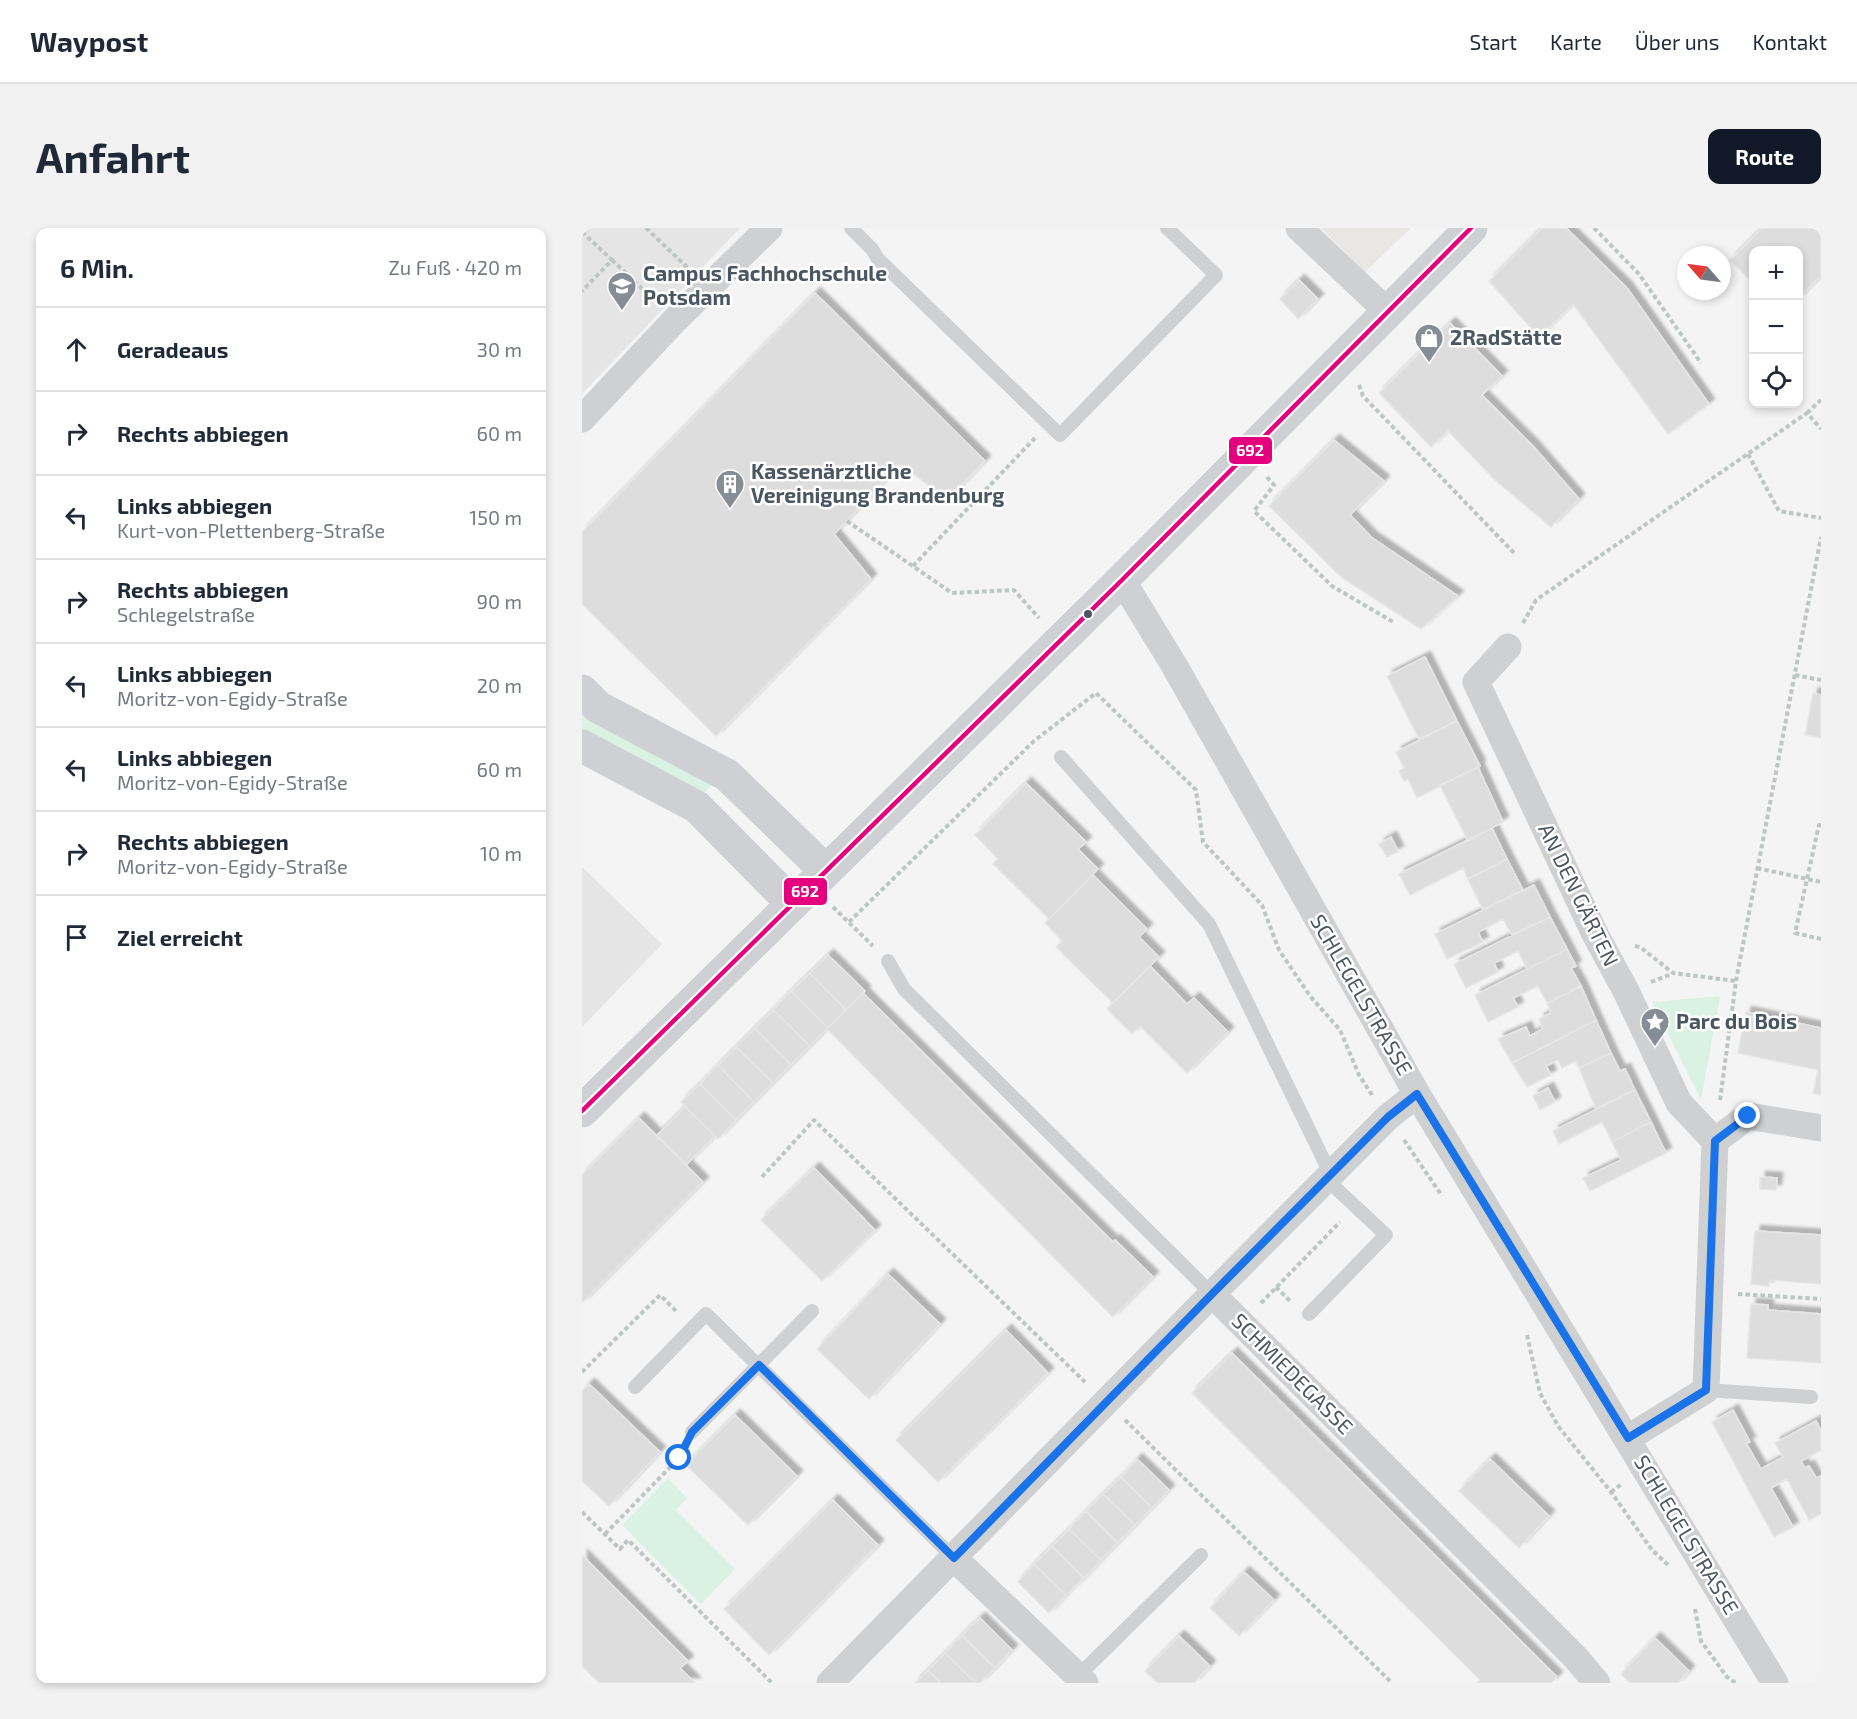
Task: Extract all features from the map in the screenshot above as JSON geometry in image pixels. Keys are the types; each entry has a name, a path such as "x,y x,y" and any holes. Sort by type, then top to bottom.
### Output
{"street":[{"path":"582,418 707,287 769,228"},
{"path":"1299,228 1388,312"},
{"path":"582,1111 1122,580 1471,228"},
{"name":"SCHLEGELSTRASSE","path":"1122,580 1174,665 1417,1094 1775,1683"},
{"name":"AN DEN GÄRTEN","path":"1508,647 1476,681 1595,934 1626,991 1679,1103 1715,1141"},
{"path":"582,692 598,707 728,775 810,887"},
{"path":"582,746 697,807 810,887"},
{"path":"830,1683 1388,1117 1417,1094"},
{"path":"1628,1438 1706,1390 1715,1141 1748,1116 1821,1128"},
{"name":"SCHMIEDEGASSE","path":"1212,1294 1576,1658 1597,1683"},
{"path":"954,1558 1078,1681"}],"lane":[{"path":"851,228 872,249 878,259 1060,435 1216,275 1167,228"},
{"path":"1061,757 1209,924 1329,1177 1355,1207 1386,1235 1309,1314"},
{"name":"SCHMIEDEGASSE","path":"888,962 904,989 1212,1294"},
{"path":"692,1432 812,1311"},
{"path":"635,1387 706,1314 954,1558"},
{"path":"1706,1390 1811,1398"},
{"path":"1078,1681 1201,1555"}],"path":[{"path":"646,228 707,287"},
{"path":"1594,228 1639,274 1701,363"},
{"path":"582,232 675,320"},
{"path":"582,291 612,260"},
{"path":"1347,353 1362,396 1515,554"},
{"path":"1508,647 1536,600 1807,413 1821,400"},
{"path":"1807,413 1821,429"},
{"path":"913,566 1049,424"},
{"path":"1248,453 1274,485 1254,511 1332,586 1395,623"},
{"path":"1748,454 1779,511 1821,518"},
{"path":"847,521 952,592 1014,590 1060,641"},
{"path":"1715,1141 1736,981 1821,537"},
{"path":"1795,675 1821,680"},
{"path":"849,922 1034,741 1096,693 1196,790 1203,842 1262,905 1279,950 1310,996 1340,1030 1359,1075 1444,1198"},
{"path":"1821,825 1819,825 1795,933 1821,939"},
{"path":"1757,868 1821,882"},
{"path":"810,887 849,922 888,962"},
{"path":"1595,934 1640,947 1673,973 1736,981"},
{"path":"762,1177 814,1120 1107,1402 1392,1683"},
{"path":"1241,1323 1355,1207"},
{"path":"1736,1304 1737,1293 1821,1299"},
{"path":"582,1372 660,1295 693,1326"},
{"path":"1524,1328 1540,1393 1558,1426 1611,1492 1652,1550 1669,1566"},
{"path":"605,1534 679,1458 692,1432"},
{"path":"582,1512 620,1549 628,1540 772,1683"},
{"path":"1694,1604 1701,1641 1727,1677 1736,1683"}],"shaded area":[{"name":"Campus Fachhochschule Potsdam","path":"582,228 740,228 582,394"},
{"path":"1321,228 1411,228 1365,272"},
{"path":"582,867 662,944 582,1027"}],"green space":[{"path":"582,713 714,783 702,796 582,732"},
{"path":"1720,996 1701,1100 1652,1002"},
{"path":"668,1478 687,1498 676,1510 735,1569 701,1604 622,1525"}],"building":[{"path":"1542,228 1566,228 1627,288 1709,404 1668,434 1573,304 1539,337 1489,281"},
{"path":"1762,228 1821,228 1821,276 1803,294 1803,246 1749,246 1749,279 1731,259"},
{"path":"1299,280 1318,299 1298,319 1280,299"},
{"name":"Kassenärztliche Vereinigung Brandenburg","path":"815,293 985,461 947,500 901,464 834,534 871,579 716,736 582,604 582,532"},
{"path":"1450,323 1502,376 1482,395 1533,446 1579,499 1551,527 1496,481 1448,431 1431,447 1379,393"},
{"path":"1334,440 1384,481 1350,515 1371,537 1458,596 1421,629 1341,577 1269,506"},
{"path":"1425,657 1457,721 1419,739 1387,676"},
{"path":"1813,693 1821,695 1821,738 1805,735"},
{"path":"1457,721 1480,766 1417,798 1408,779 1404,781 1399,771 1404,768 1396,752"},
{"path":"1478,767 1503,822 1468,841 1440,785"},
{"path":"1026,783 1086,842 1078,849 1098,869 1049,919 993,864 998,859 975,835"},
{"path":"1492,828 1507,859 1468,879 1463,868 1410,895 1399,874"},
{"path":"1391,837 1398,851 1387,857 1379,844"},
{"path":"1507,859 1523,890 1483,910 1468,879"},
{"path":"1093,875 1147,929 1139,937 1159,957 1113,1003 1056,947 1062,941 1045,923"},
{"path":"1534,885 1550,917 1512,935 1503,919 1478,932 1483,942 1447,959 1435,934"},
{"path":"1550,917 1567,949 1527,969 1518,951 1494,963 1498,972 1466,988 1454,964"},
{"path":"1567,949 1576,966 1571,968 1581,986 1547,1003 1538,986 1513,998 1518,1007 1488,1022 1475,995"},
{"path":"828,955 865,991 846,1010 810,973"},
{"path":"1150,966 1187,1004 1194,998 1228,1032 1187,1073 1140,1026 1132,1034 1107,1009"},
{"path":"810,973 846,1010 828,1028 791,991"},
{"path":"1581,986 1596,1020 1512,1063 1498,1039 1526,1027 1530,1036 1543,1029 1539,1019 1551,1013 1547,1003"},
{"path":"791,991 828,1028 810,1046 773,1010"},
{"path":"863,993 1113,1242 1115,1240 1153,1277 1113,1317 827,1029"},
{"path":"773,1010 810,1046 791,1065 755,1028"},
{"path":"1746,1012 1821,1028 1821,1095 1813,1093 1818,1070 1738,1053"},
{"path":"1596,1020 1611,1053 1579,1068 1575,1061 1562,1068 1558,1060 1546,1066 1551,1075 1527,1087 1512,1063"},
{"path":"755,1028 791,1065 773,1083 736,1047"},
{"path":"736,1047 773,1083 754,1102 718,1065"},
{"path":"1611,1053 1620,1071 1625,1069 1635,1090 1596,1109 1579,1068"},
{"path":"718,1065 754,1102 736,1120 700,1084"},
{"path":"700,1084 736,1120 718,1139 681,1102"},
{"path":"1548,1088 1555,1102 1540,1110 1533,1096"},
{"path":"1635,1090 1651,1122 1612,1142 1602,1122 1559,1144 1553,1131"},
{"path":"685,1107 715,1136 686,1165 656,1136"},
{"path":"639,1118 703,1182 582,1303 582,1175"},
{"path":"1651,1122 1666,1153 1590,1191 1583,1178 1621,1160 1612,1142"},
{"path":"814,1168 875,1230 822,1281 761,1220"},
{"path":"1760,1177 1777,1178 1776,1190 1760,1189"},
{"path":"1755,1231 1821,1235 1821,1284 1770,1280 1769,1286 1751,1284"},
{"path":"888,1274 940,1324 869,1399 817,1349"},
{"path":"1751,1304 1768,1305 1768,1310 1821,1314 1821,1363 1747,1358"},
{"path":"1006,1330 1048,1373 938,1482 896,1440"},
{"path":"1232,1353 1557,1677 1551,1683 1477,1683 1480,1680 1192,1393"},
{"path":"589,1384 660,1452 609,1506 582,1481 582,1391"},
{"path":"1733,1410 1750,1442 1746,1443 1761,1469 1783,1457 1775,1443 1816,1421 1821,1431 1821,1450 1801,1461 1805,1468 1809,1466 1816,1478 1821,1476 1821,1514 1809,1520 1787,1479 1771,1488 1793,1527 1774,1537 1712,1422"},
{"path":"735,1415 797,1476 748,1525 686,1465"},
{"path":"1137,1459 1169,1490 1152,1508 1121,1477"},
{"path":"1490,1459 1549,1516 1519,1548 1459,1491"},
{"path":"1121,1477 1152,1508 1135,1525 1103,1494"},
{"path":"1103,1494 1135,1525 1118,1543 1086,1511"},
{"path":"833,1500 878,1545 769,1655 724,1609"},
{"path":"1086,1511 1118,1543 1101,1560 1069,1529"},
{"path":"1069,1529 1101,1560 1084,1578 1052,1546"},
{"path":"1052,1546 1084,1578 1066,1595 1034,1564"},
{"path":"582,1555 688,1661 680,1668 695,1683 599,1683 582,1666"},
{"path":"1034,1564 1066,1595 1049,1613 1018,1582"},
{"path":"1244,1572 1274,1600 1239,1636 1210,1608"},
{"path":"980,1618 1012,1650 995,1668 962,1635"},
{"path":"962,1635 995,1668 980,1683 976,1683 945,1653"},
{"path":"1179,1636 1210,1666 1194,1683 1158,1683 1145,1671"},
{"path":"1655,1638 1689,1671 1678,1683 1630,1683 1621,1674"},
{"path":"945,1653 976,1683 941,1683 928,1670"},
{"path":"928,1670 941,1683 915,1683"}],"transit line":[{"name":"692","path":"582,1111 1122,580 1471,228"}],"place":[{"name":"Campus Fachhochschule Potsdam","path":"622,312"},
{"name":"2RadStätte","path":"1429,364"},
{"name":"Kassenärztliche Vereinigung Brandenburg","path":"730,510"},
{"name":"Parc du Bois","path":"1655,1048"}],"route":[{"path":"679,1458 692,1432 759,1365 954,1558 1388,1117 1417,1094 1628,1438 1706,1390 1715,1141 1748,1116"}]}
